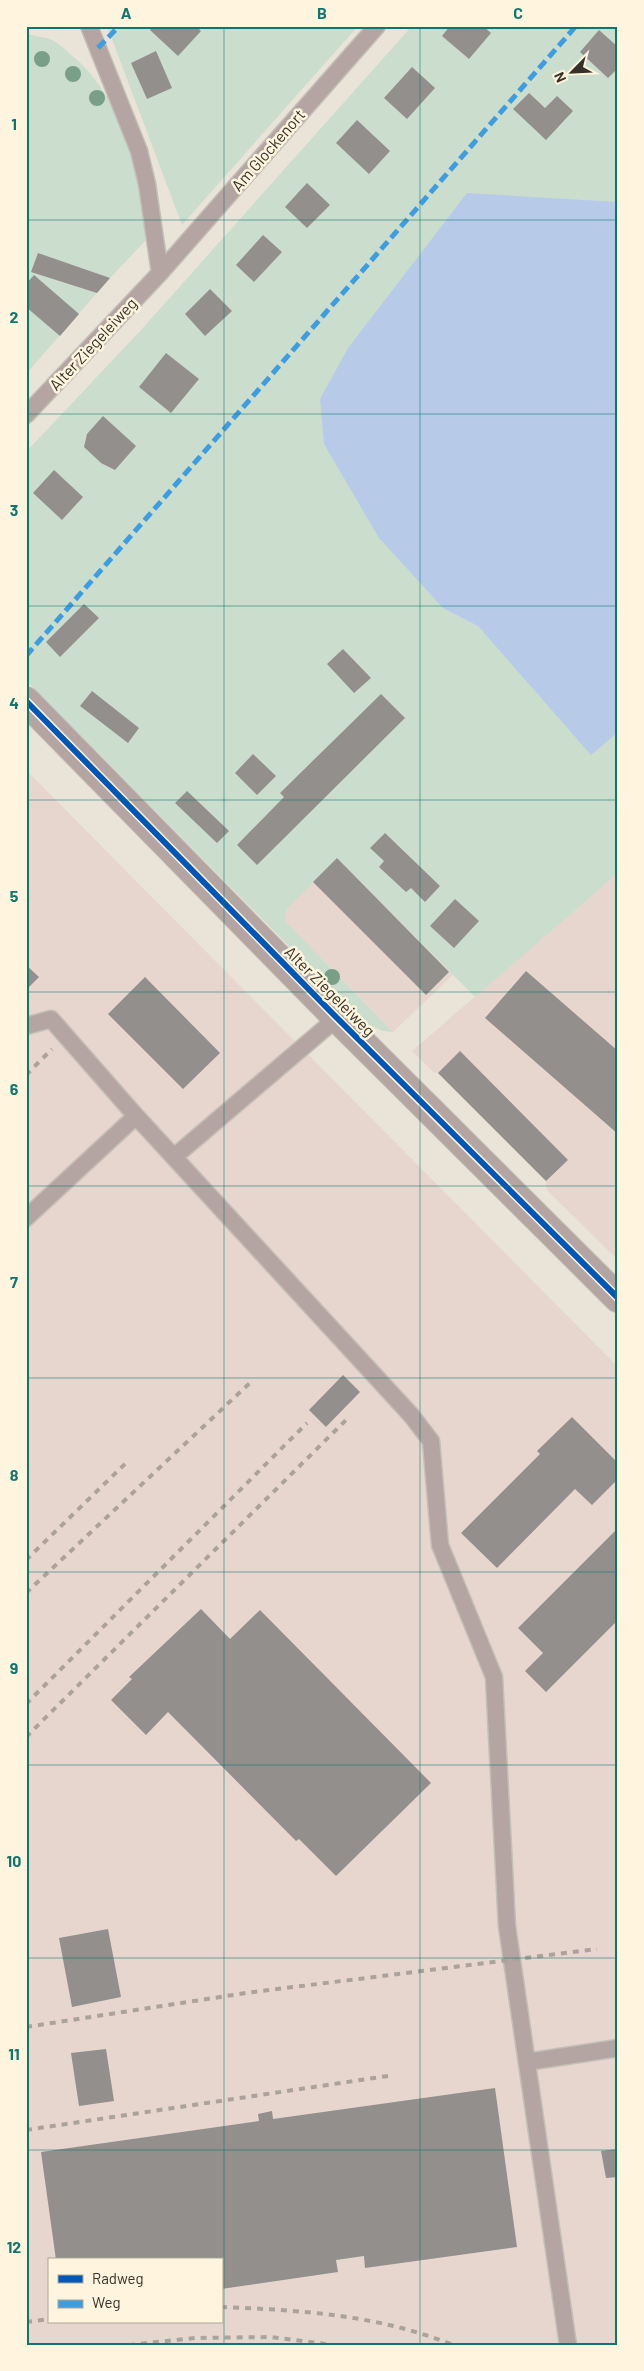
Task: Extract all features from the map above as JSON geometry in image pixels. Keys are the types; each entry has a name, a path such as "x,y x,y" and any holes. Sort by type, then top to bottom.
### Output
{"street":[{"name":"Alter Ziegeleiweg","path":"26,701 337,1018 618,1298"}],"lane":[{"path":"89,26 139,151 147,184 160,273"},
{"name":"Am Glockenort","path":"160,273 377,26"},
{"name":"Alter Ziegeleiweg","path":"26,415 160,273"},
{"path":"174,1157 337,1018"},
{"path":"26,1026 51,1019 136,1116 411,1415 431,1441 440,1545 494,1677 507,1926 568,2345"},
{"path":"26,1218 136,1116"},
{"path":"526,2062 618,2048"}],"shaded area":[{"path":"26,770 618,1367 618,2345 26,2345"},
{"path":"337,858 453,975 393,1032 285,921 287,909"},
{"path":"618,873 618,1260 547,1190 546,1181 438,1073 433,1072 412,1051"}],"green space":[{"path":"107,26 358,26 182,225"},
{"path":"412,26 618,26 618,873 475,997 337,859 287,909 285,921 393,1032 383,1031 366,1024 26,680 26,452 141,330"},
{"path":"26,34 49,39 57,43 88,71 104,92 116,114 126,139 139,190 146,240 26,374"}],"water":[{"path":"467,193 618,202 618,732 591,755 478,626 443,608 379,538 324,444 320,399 348,348"}],"building":[{"path":"153,26 196,26 201,31 178,56 150,30"},
{"path":"450,26 483,26 491,33 469,59 442,36"},
{"path":"599,30 618,47 618,68 608,78 580,52"},
{"path":"156,51 172,88 147,99 131,63"},
{"path":"412,67 435,88 407,119 384,98"},
{"path":"529,93 545,108 557,96 573,111 546,140 513,109"},
{"path":"357,120 390,151 369,174 336,143"},
{"path":"307,183 330,205 307,228 285,207"},
{"path":"263,235 282,252 254,282 236,265"},
{"path":"38,253 110,278 97,293 31,272"},
{"path":"34,275 79,314 60,336 26,307 26,284"},
{"path":"210,289 232,311 205,336 185,314"},
{"path":"166,353 199,379 171,413 139,387"},
{"path":"103,416 136,446 115,470 101,463 84,447 87,434"},
{"path":"54,470 83,497 62,520 33,493"},
{"path":"84,604 99,618 60,657 46,642"},
{"path":"343,649 371,678 354,693 327,664"},
{"path":"92,691 139,728 128,743 80,706"},
{"path":"381,694 405,718 257,865 237,845 284,797 280,793"},
{"path":"253,754 276,776 257,795 235,773"},
{"path":"187,791 229,831 217,843 175,803"},
{"path":"385,833 440,886 425,902 411,888 406,892 379,867 384,861 370,848"},
{"path":"337,858 449,972 426,995 313,882"},
{"path":"455,899 479,921 454,948 430,926"},
{"path":"26,965 39,977 26,990"},
{"path":"526,971 618,1051 618,1134 485,1018"},
{"path":"145,977 220,1053 183,1089 108,1014"},
{"path":"460,1051 568,1160 546,1181 438,1073"},
{"path":"343,1375 360,1392 326,1427 309,1410"},
{"path":"572,1417 618,1463 618,1479 592,1505 575,1489 497,1568 461,1533 540,1454 537,1451"},
{"path":"618,1528 618,1620 546,1692 525,1671 543,1653 518,1628"},
{"path":"201,1609 230,1639 260,1610 431,1783 336,1876 299,1839 296,1841 168,1712 146,1735 111,1700 132,1679 129,1677"},
{"path":"108,1929 121,1997 72,2007 59,1938"},
{"path":"106,2049 114,2101 79,2106 71,2053"},
{"path":"495,2088 517,2247 365,2268 364,2256 336,2260 338,2272 222,2289 222,2258 56,2258 41,2152 259,2121 258,2114 272,2111 273,2119"},
{"path":"618,2149 618,2177 606,2178 601,2151"}],"railway":[{"path":"26,1075 52,1049"},
{"path":"26,1593 253,1380"},
{"path":"26,1737 347,1419"},
{"path":"26,1704 307,1423"},
{"path":"26,1560 128,1461"},
{"path":"26,2027 246,1993 597,1949"},
{"path":"26,2130 394,2075"},
{"path":"222,2307 310,2312 339,2316 397,2327 453,2345"},
{"path":"26,2322 48,2319"},
{"path":"129,2345 195,2338 271,2337 333,2345"}],"marked path":[{"path":"98,48 119,26"},
{"path":"26,656 576,26"}],"cycle path":[{"path":"26,701 337,1018 618,1298"}]}
